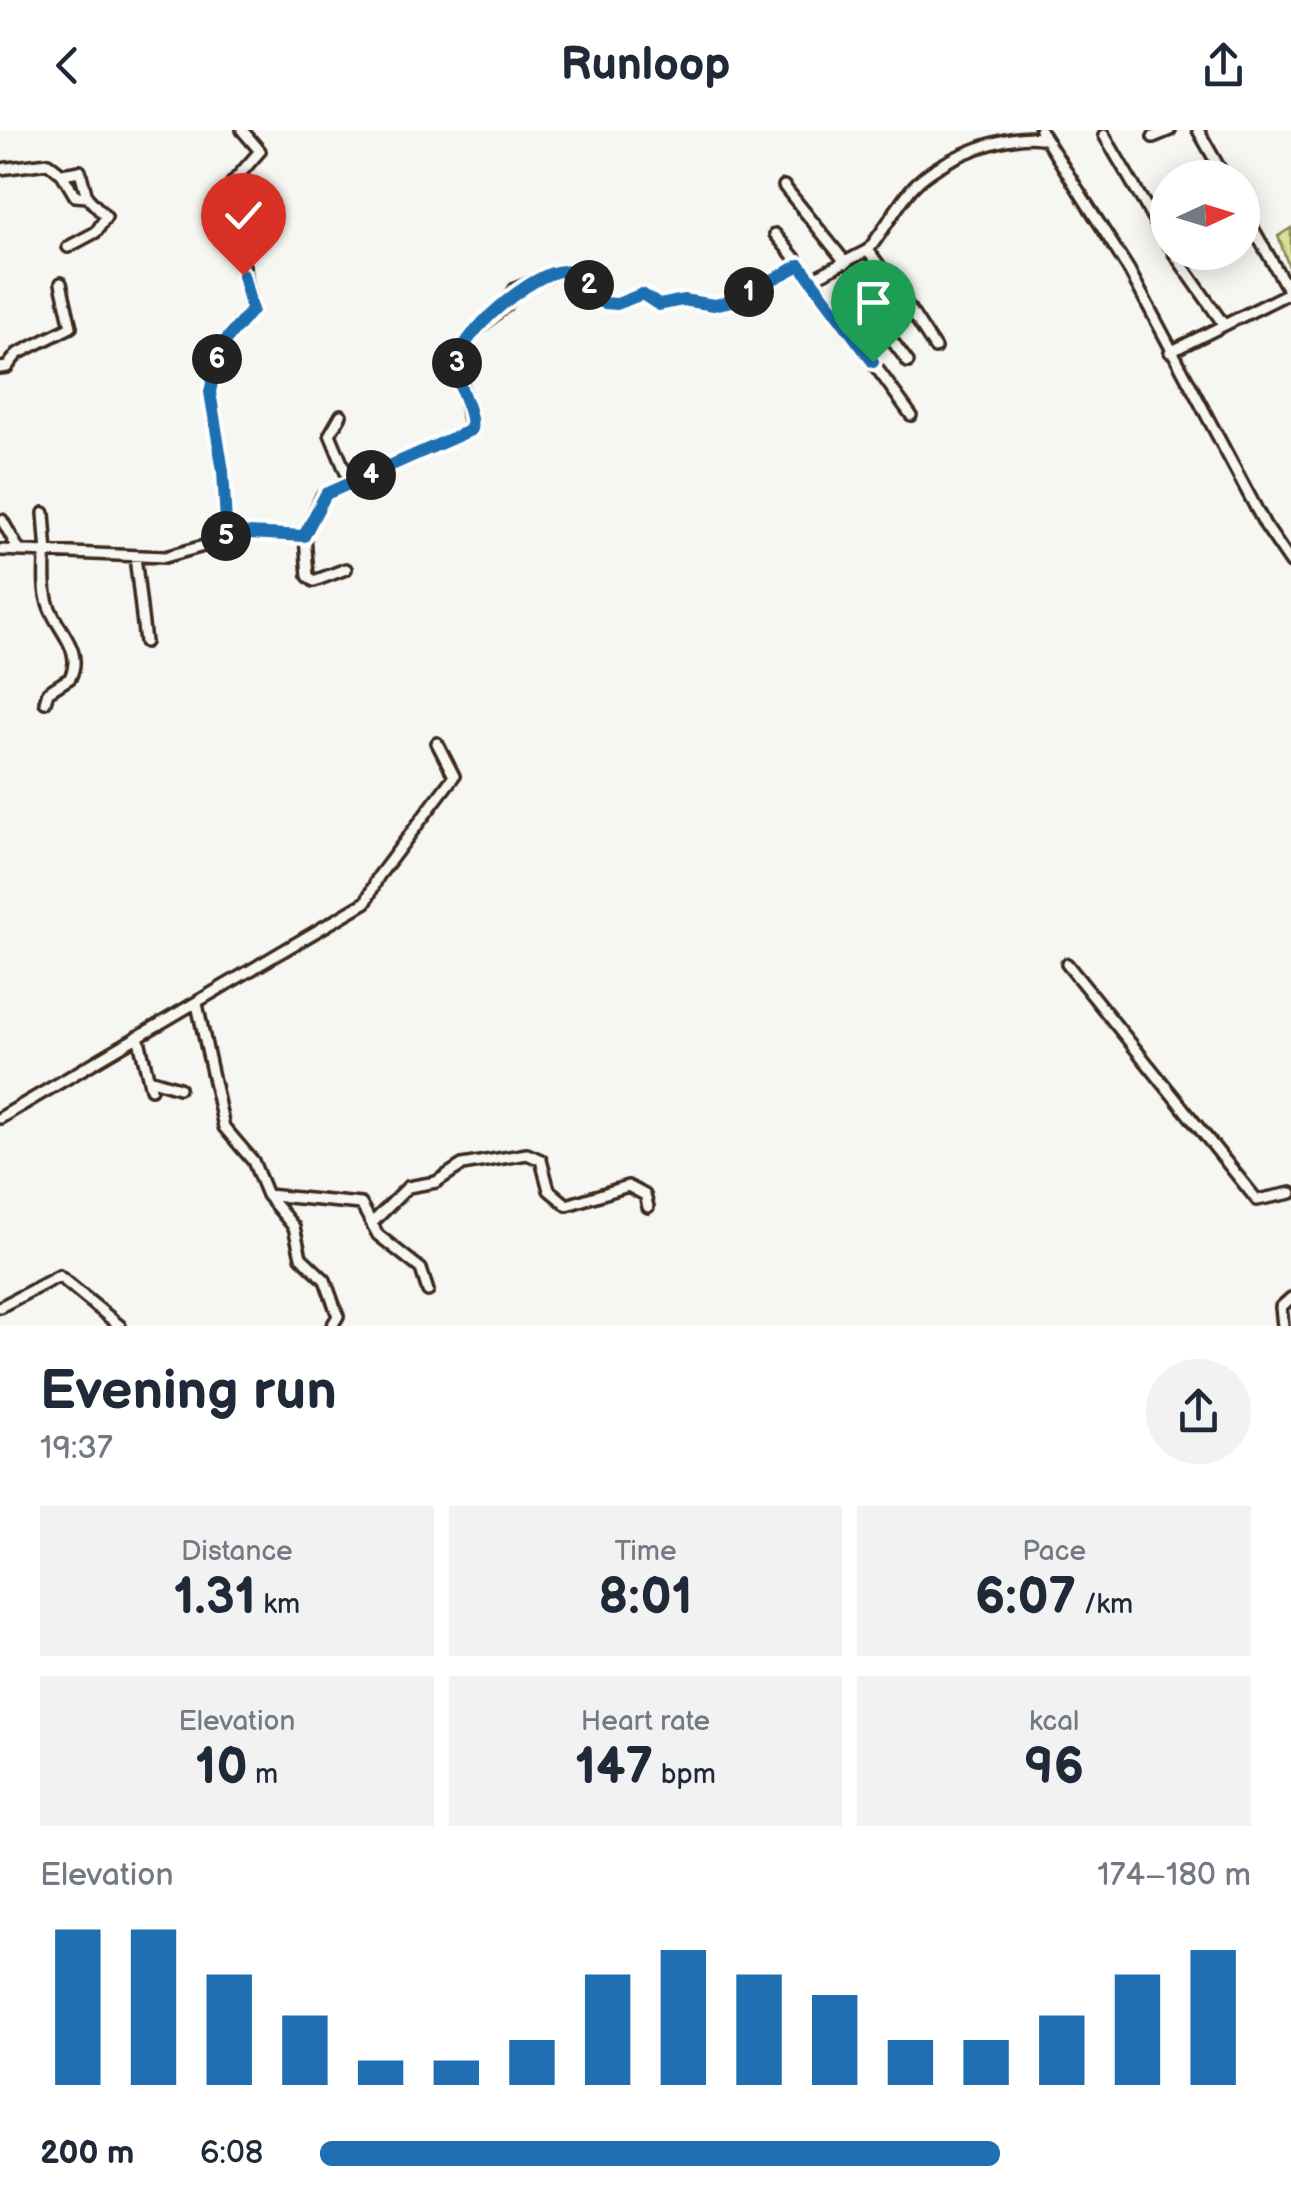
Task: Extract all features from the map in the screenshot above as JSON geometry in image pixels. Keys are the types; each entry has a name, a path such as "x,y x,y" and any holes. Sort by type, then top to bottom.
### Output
{"street":[{"path":"242,130 260,151 233,181 234,199 244,209 261,210 274,222"},
{"path":"1153,138 1170,130"},
{"path":"1198,130 1215,160"},
{"path":"812,279 868,250 911,188 930,172 1001,140 1043,135 1109,235 1265,526 1291,563"},
{"path":"1104,135 1150,213"},
{"path":"0,168 48,164 62,174 75,196 87,197"},
{"path":"62,174 80,171 87,197 106,214 96,232 68,247"},
{"path":"784,186 846,263"},
{"path":"775,234 910,416"},
{"path":"1170,352 1291,293 1260,240"},
{"path":"868,250 935,348"},
{"path":"346,570 310,580 304,536 322,496 471,430 456,361 464,344 506,305 515,290 562,270 581,277 604,303 617,304 642,294 659,305 689,300 717,305 800,265"},
{"path":"227,540 223,471 210,398 220,347 252,310 244,266"},
{"path":"1185,270 1224,326"},
{"path":"0,368 7,367 16,354 71,327 73,320 61,283"},
{"path":"902,297 878,323 908,362"},
{"path":"341,416 330,434 352,485"},
{"path":"44,513 46,600 70,640 74,665 70,678 48,692 45,702"},
{"path":"2,520 19,550"},
{"path":"0,550 165,557 249,533 304,536"},
{"path":"135,556 145,642"},
{"path":"0,1118 366,902 370,888 454,776 437,744"},
{"path":"1068,964 1257,1200 1291,1193"},
{"path":"197,1004 224,1127 252,1161 267,1195 294,1227 302,1258 325,1280 338,1316 332,1326"},
{"path":"138,1036 150,1084 179,1088"},
{"path":"373,1222 408,1187 436,1182 462,1165 527,1154 540,1160 549,1190 567,1205 628,1186 645,1195 648,1207"},
{"path":"267,1195 351,1202 364,1207 385,1243 420,1269 428,1291"},
{"path":"0,1306 59,1276 120,1326"},
{"path":"1282,1326 1282,1306 1291,1298"}],"green space":[{"path":"1291,228 1291,273 1278,236"}],"route":[{"path":"243,275 252,310 218,351 210,398 223,471 227,540 249,533 304,536 322,496 471,430 473,424 461,396 456,361 464,344 506,305 515,290 558,271 581,277 604,303 617,304 646,294 659,305 689,300 714,305 732,301 800,265 873,362"}]}
